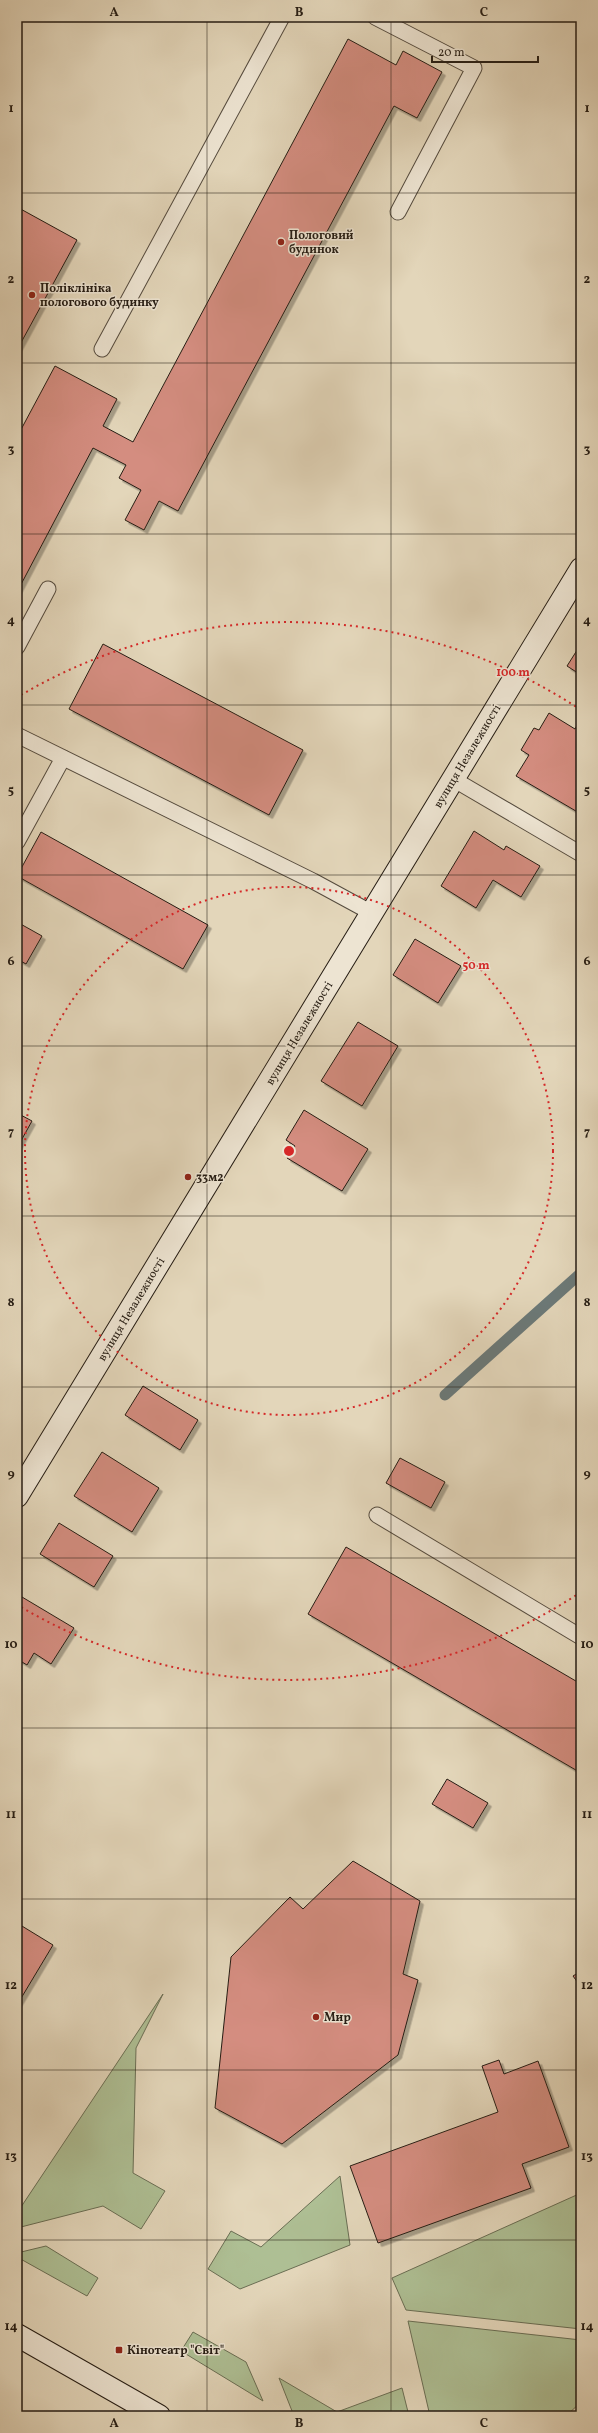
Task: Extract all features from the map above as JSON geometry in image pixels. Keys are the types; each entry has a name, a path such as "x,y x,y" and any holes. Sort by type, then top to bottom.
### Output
{"street":[{"name":"вулиця Незалежності","path":"17,1496 581,569"},
{"path":"17,2335 159,2416"}],"lane":[{"path":"102,349 282,17"},
{"path":"375,17 474,68 398,212"},
{"path":"17,647 48,589"},
{"path":"17,735 313,881 372,913"},
{"path":"17,842 63,758"},
{"path":"453,778 581,854"},
{"path":"377,1515 581,1637"}],"green space":[{"path":"163,1994 136,2048 133,2173 165,2191 141,2229 103,2206 17,2228 17,2213"},
{"path":"340,2176 350,2245 240,2289 208,2269 231,2231 261,2247"},
{"path":"581,2193 581,2329 406,2310 392,2278"},
{"path":"46,2246 98,2278 87,2296 17,2257 17,2253"},
{"path":"408,2321 581,2340 581,2402 566,2416 430,2416"},
{"path":"193,2332 246,2362 263,2401 181,2351"},
{"path":"279,2378 337,2412 402,2388 409,2416 294,2416"}],"building":[{"name":"Пологовий будинок","path":"348,39 396,65 403,51 442,72 417,118 394,106 178,511 159,501 144,530 125,520 141,490 119,478 126,465 93,448 17,592 17,437 55,366 117,399 103,426 133,442"},
{"name":"Поліклініка пологового будинку","path":"17,207 77,240 17,350"},
{"path":"103,644 303,750 269,815 69,709"},
{"path":"581,644 581,675 567,666"},
{"path":"549,713 575,729 581,718 581,814 516,776 529,755 521,750 534,728 539,730"},
{"path":"474,831 504,850 506,846 540,866 521,897 493,880 476,908 441,886"},
{"path":"41,832 208,925 183,969 17,876"},
{"path":"17,922 42,936 26,964 17,959"},
{"path":"415,939 461,966 438,1003 393,975"},
{"path":"358,1022 398,1046 362,1106 321,1081"},
{"path":"304,1110 368,1149 342,1191 287,1158 295,1146 286,1140"},
{"path":"17,1113 32,1121 17,1148"},
{"path":"143,1386 198,1420 180,1450 125,1415"},
{"path":"102,1452 159,1488 132,1532 74,1496"},
{"path":"400,1458 445,1482 431,1508 386,1483"},
{"path":"59,1523 113,1556 94,1587 40,1554"},
{"path":"346,1547 581,1684 581,1773 308,1614"},
{"path":"17,1594 74,1628 51,1664 34,1653 27,1665 17,1659"},
{"path":"447,1779 488,1803 473,1828 432,1804"},
{"name":"Мир","path":"353,1861 420,1901 403,1974 418,1980 398,2055 282,2144 215,2108 231,1957 290,1897 303,1909"},
{"path":"17,1923 53,1945 17,2005"},
{"path":"581,1971 581,1987 573,1976"},
{"path":"499,2060 504,2074 538,2061 569,2147 522,2164 531,2188 378,2243 350,2166 498,2112 482,2066"}],"waterway":[{"path":"445,1395 581,1273"}],"place":[{"name":"Пологовий будинок","path":"281,242"},
{"name":"Поліклініка пологового будинку","path":"32,295"},
{"name":"33м2","path":"188,1177"},
{"name":"Мир","path":"316,2017"},
{"name":"Кінотеатр \"Світ\"","path":"119,2350"}]}
